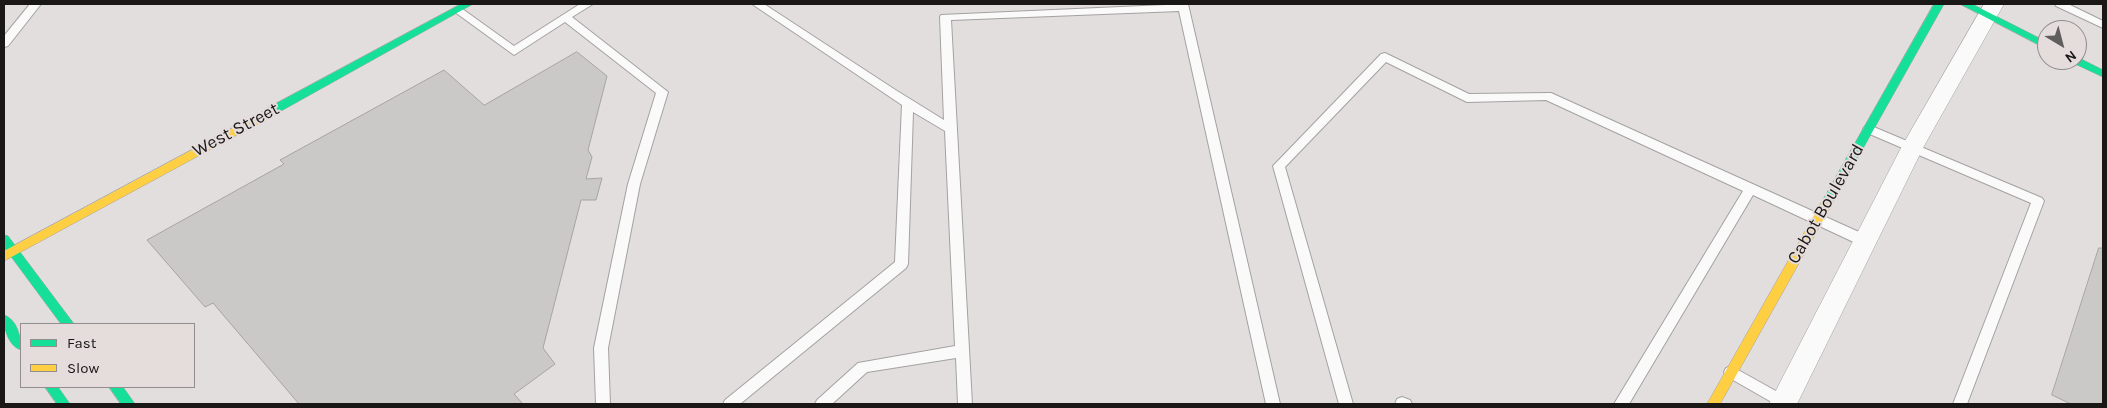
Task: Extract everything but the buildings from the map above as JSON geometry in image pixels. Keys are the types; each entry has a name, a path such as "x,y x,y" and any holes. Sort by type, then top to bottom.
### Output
{"street":[{"name":"West Street","path":"8,254 468,4"},
{"name":"Cabot Boulevard","path":"1713,404 1939,4"},
{"path":"1965,4 1990,9 2037,40"},
{"path":"1785,404 1913,146 1990,9"},
{"path":"2087,66 2103,74"},
{"path":"4,239 8,254 67,323"},
{"path":"4,320 20,344"},
{"path":"52,388 64,404"},
{"path":"116,388 129,404"}],"lane":[{"path":"4,43 36,4"},
{"path":"457,10 514,51 588,4"},
{"path":"757,4 951,129"},
{"path":"945,4 944,17 965,404"},
{"path":"2060,4 2103,25"},
{"path":"944,17 1183,5 1273,404"},
{"path":"565,17 662,92 634,184 602,348 603,404"},
{"path":"1346,404 1279,166 1385,57 1467,98 1547,96 1865,241"},
{"path":"730,404 901,264 908,103"},
{"path":"1869,129 1913,146 2038,201 1960,404"},
{"path":"1621,404 1750,190"},
{"path":"822,404 863,367 962,351"},
{"path":"1731,372 1785,404"}],"traffic: fast":[{"path":"268,113 468,4"},
{"path":"1825,206 1939,4"},
{"path":"1965,4 2037,41"},
{"path":"2087,66 2103,74"},
{"path":"4,239 67,323"},
{"path":"4,320 20,344"},
{"path":"52,388 64,404"},
{"path":"116,388 129,404"}],"traffic: slow":[{"path":"4,256 268,113"},
{"path":"1713,404 1825,206"}]}
